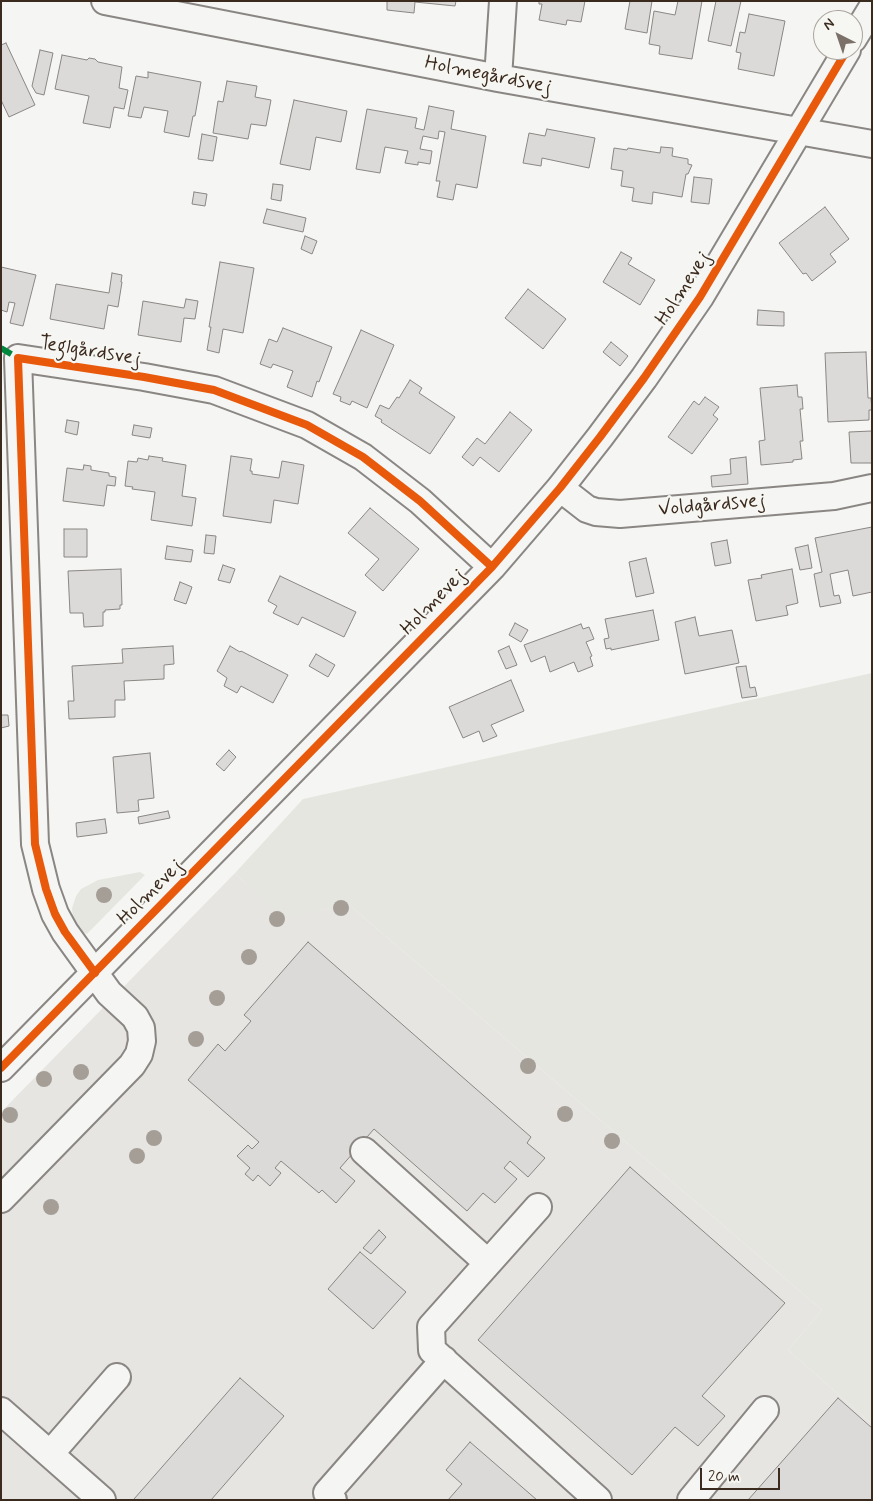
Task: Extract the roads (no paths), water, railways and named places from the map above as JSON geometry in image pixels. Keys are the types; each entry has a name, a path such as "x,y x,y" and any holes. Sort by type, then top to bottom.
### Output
{"street":[{"name":"Holmegårdsvej","path":"105,1 498,78 872,144"},
{"path":"498,78 503,1"},
{"path":"863,23 872,8"},
{"name":"Holmevej","path":"1,1068 492,567 560,488 633,393 700,297 841,60"},
{"name":"Teglgårdsvej","path":"95,973 65,932 56,914 46,889 35,844 18,358 144,377 214,390 307,425 363,457 420,501 492,567"},
{"name":"Voldgårdsvej","path":"560,488 587,509 596,512 620,514 834,496 872,488"},
{"path":"1,1199 132,1065 139,1054 142,1041 141,1028 135,1017 109,994 95,973"},
{"path":"364,1151 488,1263"},
{"path":"538,1207 431,1328 432,1350 598,1500"},
{"path":"333,1500 327,1493 444,1360"},
{"path":"50,1454 117,1376"},
{"path":"691,1500 765,1410"},
{"path":"1,1411 102,1500"}]}
